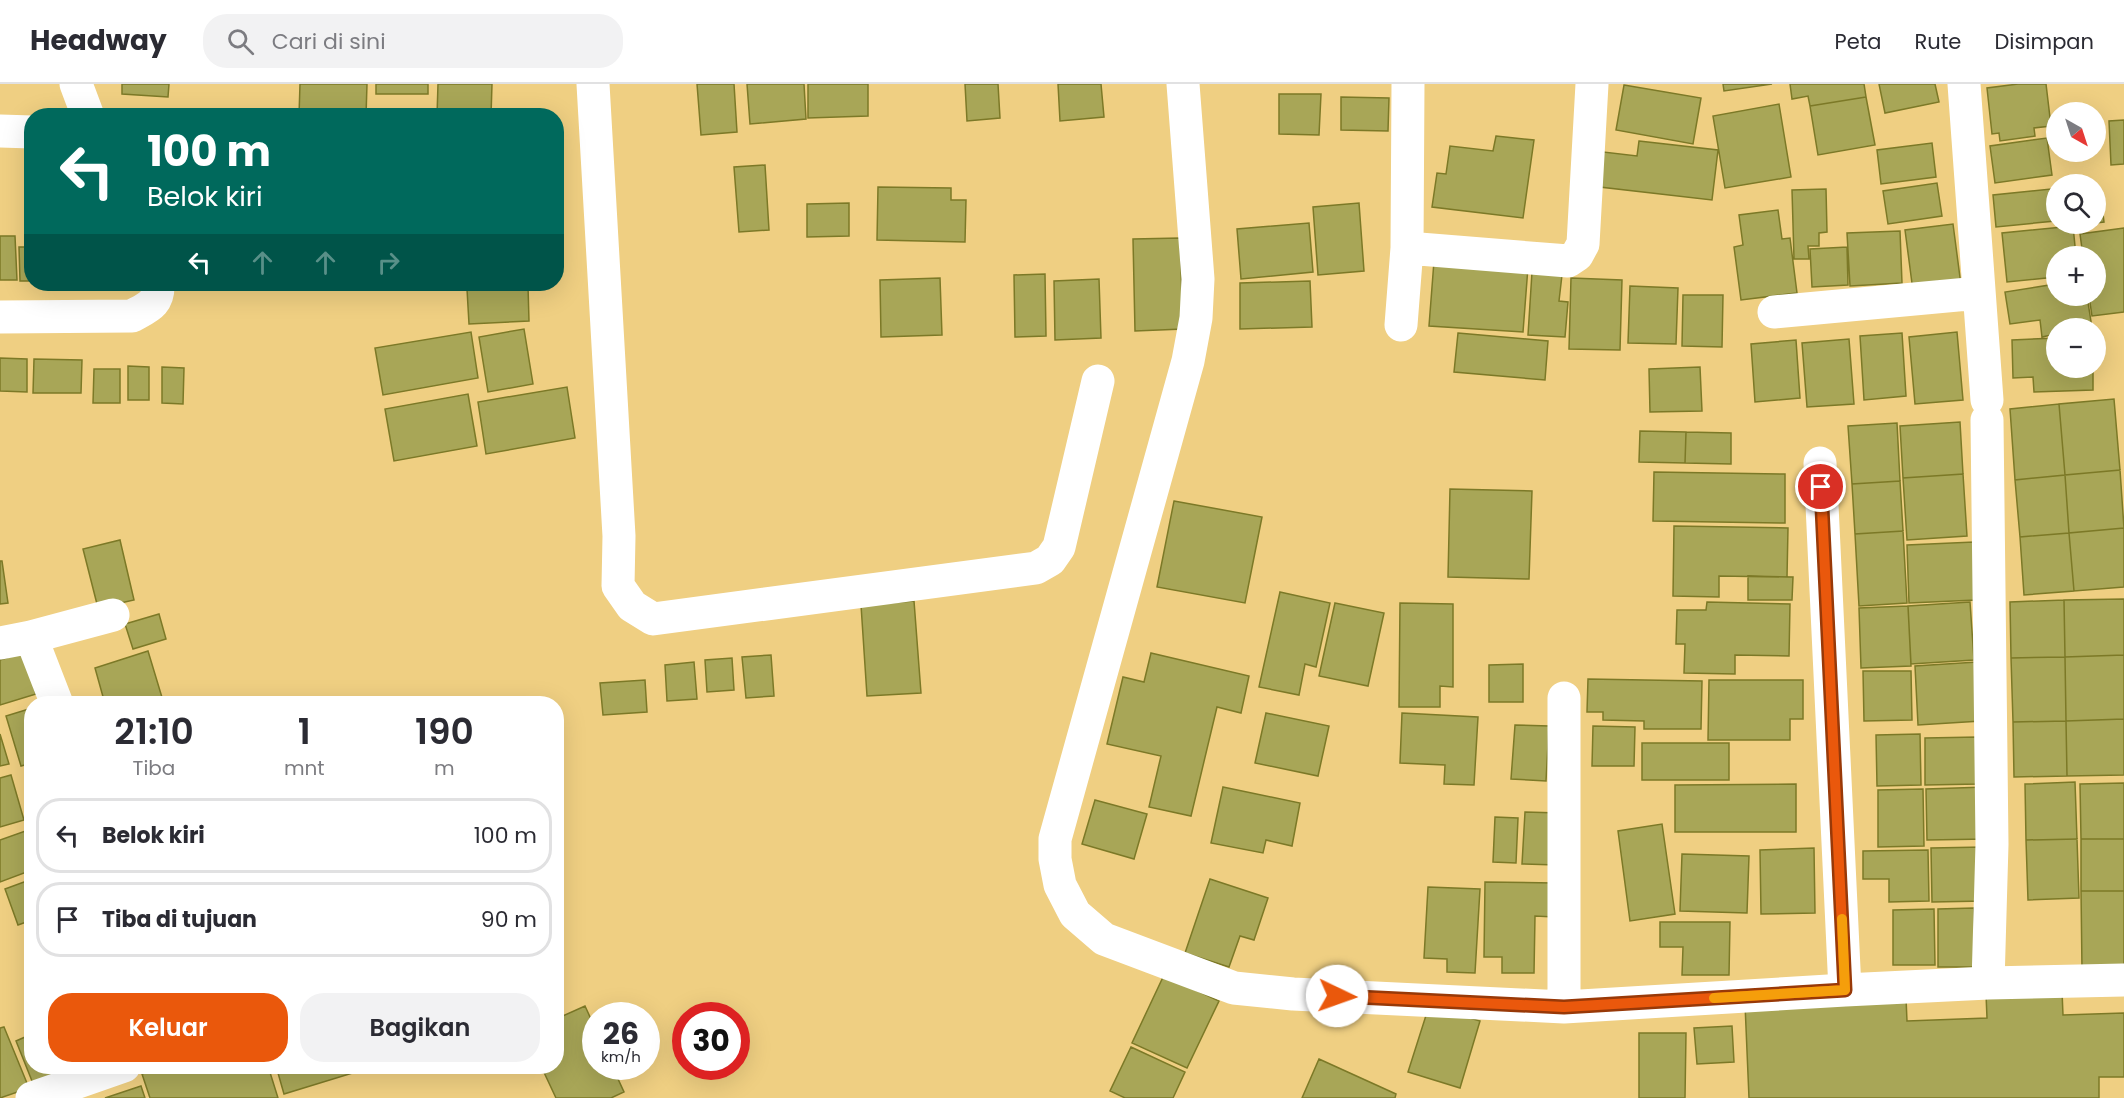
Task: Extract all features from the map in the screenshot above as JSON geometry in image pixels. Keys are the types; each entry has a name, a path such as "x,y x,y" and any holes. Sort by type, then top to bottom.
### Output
{"street":[{"path":"76,84 85,108"},
{"path":"593,84 619,536 618,586 632,606 653,619 1036,568 1050,560 1059,547 1098,381"},
{"path":"1183,84 1198,279 1196,318 1188,361 1055,838 1055,859 1060,885 1075,914 1104,939 1234,988 1293,994 1564,1007 1988,983 2124,980"},
{"path":"1401,325 1407,248 1407,84"},
{"path":"1407,248 1568,261 1577,255 1583,244 1592,84"},
{"path":"1964,84 1987,410 1992,844 1988,983"},
{"path":"0,131 24,132"},
{"path":"0,317 132,316 151,306 159,291"},
{"path":"1774,312 1979,293"},
{"path":"1820,463 1845,990"},
{"path":"52,696 16,640 113,615"},
{"path":"1564,698 1564,1007"},
{"path":"32,1098 101,1074"}],"building":[{"path":"122,84 169,84 168,97 122,94"},
{"path":"300,84 367,84 366,108 299,108"},
{"path":"376,84 428,84 428,94 376,94"},
{"path":"438,84 492,84 491,108 437,108"},
{"path":"697,84 734,84 737,132 701,135"},
{"path":"747,84 804,84 806,119 750,124"},
{"path":"808,84 868,84 868,116 808,118"},
{"path":"965,84 998,84 1000,118 967,121"},
{"path":"1058,84 1101,84 1104,117 1060,121"},
{"path":"1723,84 1772,84 1724,91"},
{"path":"1790,84 1864,84 1866,97 1810,106 1808,96 1792,99"},
{"path":"1879,84 1935,84 1939,102 1885,113"},
{"path":"2018,84 2046,84 2048,102 2046,102 2046,127 2034,128 2035,136 2000,141 1999,133 1992,134 1987,88"},
{"path":"1624,85 1701,98 1693,144 1616,130"},
{"path":"1279,94 1321,94 1319,135 1279,134"},
{"path":"1341,97 1389,98 1388,131 1341,130"},
{"path":"1866,97 1875,145 1818,155 1810,106"},
{"path":"1779,104 1791,177 1725,188 1713,116"},
{"path":"2124,120 2124,164 2111,165 2109,121"},
{"path":"1496,136 1534,140 1523,218 1432,207 1437,173 1446,174 1450,146 1493,151"},
{"path":"2046,138 2046,162 2050,162 2052,174 1995,183 1990,146"},
{"path":"1639,141 1718,150 1712,200 1591,186 1595,151 1637,156"},
{"path":"1932,143 1936,177 1881,184 1877,150"},
{"path":"765,165 769,230 739,232 734,167"},
{"path":"1937,183 1942,216 1888,224 1883,191"},
{"path":"878,187 951,188 951,200 966,200 965,242 877,240"},
{"path":"1826,189 1827,232 1819,233 1819,246 1808,246 1809,259 1794,259 1792,190"},
{"path":"2046,190 2046,222 1996,227 1993,195"},
{"path":"849,203 849,236 807,237 807,204"},
{"path":"1359,203 1364,271 1318,275 1313,207"},
{"path":"1778,210 1782,239 1790,238 1797,293 1741,300 1734,247 1743,245 1739,215"},
{"path":"1309,223 1313,272 1241,279 1237,229"},
{"path":"1953,224 1961,285 1913,291 1905,230"},
{"path":"2124,228 2124,312 2092,316 2090,306 2106,306 2106,246 2082,246 2080,234 2106,234 2106,230"},
{"path":"2046,229 2046,234 2074,234 2075,246 2046,246 2046,278 2007,282 2002,233"},
{"path":"1900,231 1902,283 1850,286 1847,233"},
{"path":"0,236 15,236 17,280 0,280"},
{"path":"1180,238 1183,329 1135,331 1133,239"},
{"path":"19,247 24,247 24,281 20,281"},
{"path":"1847,247 1848,285 1812,287 1810,249"},
{"path":"1434,261 1528,267 1523,332 1429,326"},
{"path":"1532,272 1562,275 1559,301 1568,302 1565,337 1528,335"},
{"path":"1045,274 1046,336 1015,337 1014,275"},
{"path":"940,278 942,335 881,337 880,280"},
{"path":"1571,278 1622,280 1620,350 1569,349"},
{"path":"1099,279 1101,338 1055,340 1054,281"},
{"path":"1310,281 1312,327 1240,329 1240,283"},
{"path":"1630,286 1678,288 1676,344 1628,343"},
{"path":"2046,286 2046,306 2089,306 2090,318 2046,318 2046,336 2042,337 2040,320 2010,324 2005,292"},
{"path":"467,291 528,291 529,321 469,324"},
{"path":"1683,295 1723,295 1722,347 1682,346"},
{"path":"524,329 533,384 488,392 479,337"},
{"path":"471,332 478,378 383,395 375,348"},
{"path":"1957,332 1963,400 1915,404 1909,337"},
{"path":"1458,333 1548,341 1545,380 1454,372"},
{"path":"1902,333 1906,396 1864,400 1860,336"},
{"path":"2046,338 2046,378 2093,378 2093,390 2034,392 2033,377 2013,378 2012,340"},
{"path":"1849,339 1854,404 1807,407 1802,343"},
{"path":"1796,340 1800,398 1755,402 1751,344"},
{"path":"0,358 27,359 27,392 0,391"},
{"path":"34,359 82,360 81,393 33,393"},
{"path":"128,366 149,367 149,400 128,400"},
{"path":"162,367 184,368 183,404 162,403"},
{"path":"1700,367 1702,411 1650,412 1649,369"},
{"path":"94,369 120,369 120,403 93,403"},
{"path":"567,387 575,438 486,454 478,402"},
{"path":"468,394 477,446 394,461 385,409"},
{"path":"2114,399 2120,470 2065,475 2059,404"},
{"path":"2059,404 2065,475 2015,480 2010,409"},
{"path":"1960,422 1963,474 1903,478 1900,426"},
{"path":"1897,423 1900,481 1852,484 1848,426"},
{"path":"1640,431 1686,432 1685,463 1639,462"},
{"path":"1686,432 1731,433 1731,464 1685,463"},
{"path":"2120,470 2124,528 2069,533 2065,475"},
{"path":"1654,472 1785,474 1785,523 1653,521"},
{"path":"1963,474 1967,536 1907,540 1903,478"},
{"path":"2065,475 2069,533 2020,537 2015,480"},
{"path":"1900,481 1903,531 1855,534 1852,484"},
{"path":"1450,489 1532,491 1529,579 1448,577"},
{"path":"1174,501 1262,517 1245,603 1157,587"},
{"path":"1674,526 1788,528 1787,577 1719,576 1719,597 1673,596"},
{"path":"2124,528 2124,587 2074,591 2069,533"},
{"path":"1903,531 1907,603 1859,606 1855,534"},
{"path":"2069,533 2074,591 2024,595 2020,537"},
{"path":"120,540 134,600 98,608 83,549"},
{"path":"1974,542 1976,600 1909,603 1907,545"},
{"path":"0,561 2,561 8,603 0,604"},
{"path":"1748,576 1793,577 1792,600 1748,600"},
{"path":"1280,592 1330,603 1316,667 1305,664 1299,695 1259,687"},
{"path":"2124,599 2124,655 2065,657 2064,600"},
{"path":"2064,600 2065,657 2011,658 2010,602"},
{"path":"914,601 921,693 867,696 861,605"},
{"path":"1707,602 1790,604 1789,656 1735,655 1735,674 1684,673 1685,644 1676,644 1677,610 1706,610"},
{"path":"1970,602 1974,660 1911,664 1908,606"},
{"path":"1335,603 1384,613 1368,686 1319,676"},
{"path":"1400,603 1453,604 1453,687 1440,686 1440,707 1399,707"},
{"path":"1908,606 1911,666 1861,668 1859,608"},
{"path":"159,614 166,639 133,649 125,624"},
{"path":"148,651 162,696 103,696 95,668"},
{"path":"24,652 36,694 0,705 0,660"},
{"path":"1151,653 1249,676 1241,713 1217,707 1191,816 1149,807 1161,756 1107,744 1123,677 1144,682"},
{"path":"771,655 774,696 746,698 742,657"},
{"path":"2124,655 2124,719 2066,721 2065,657"},
{"path":"2065,657 2066,721 2013,722 2011,658"},
{"path":"732,658 734,690 707,692 705,660"},
{"path":"694,662 697,699 667,701 665,665"},
{"path":"1977,662 1981,721 1918,725 1915,666"},
{"path":"1523,664 1523,702 1489,702 1489,665"},
{"path":"1863,671 1911,671 1912,720 1864,721"},
{"path":"1588,679 1702,681 1701,729 1644,729 1644,721 1603,720 1603,712 1587,712"},
{"path":"645,680 647,712 603,715 600,683"},
{"path":"1709,680 1803,680 1803,719 1790,719 1790,740 1708,740"},
{"path":"24,710 24,765 21,766 6,716"},
{"path":"1266,713 1329,726 1318,776 1255,763"},
{"path":"1402,713 1478,717 1474,785 1444,784 1445,765 1400,763"},
{"path":"2124,719 2124,775 2067,776 2066,721"},
{"path":"2066,721 2067,776 2014,777 2013,722"},
{"path":"1515,725 1549,726 1546,781 1511,779"},
{"path":"1593,726 1635,727 1634,766 1592,766"},
{"path":"0,734 9,764 0,766"},
{"path":"1920,734 1921,785 1877,786 1876,735"},
{"path":"1978,737 1979,784 1925,785 1925,738"},
{"path":"1642,743 1729,743 1729,780 1642,780"},
{"path":"11,775 24,820 0,827 0,778"},
{"path":"2075,782 2077,839 2026,840 2025,784"},
{"path":"2124,783 2124,839 2081,839 2080,784"},
{"path":"1796,784 1796,832 1675,832 1675,785"},
{"path":"1223,787 1300,803 1292,846 1266,840 1263,853 1211,843"},
{"path":"1986,787 1987,839 1927,840 1926,789"},
{"path":"1923,789 1924,846 1878,847 1878,790"},
{"path":"1095,800 1147,814 1134,859 1082,844"},
{"path":"1525,812 1559,813 1556,865 1522,864"},
{"path":"1495,817 1518,818 1516,863 1493,862"},
{"path":"1662,824 1675,914 1630,921 1618,831"},
{"path":"24,831 24,873 0,882 0,840"},
{"path":"2077,839 2079,898 2028,900 2026,840"},
{"path":"2081,839 2124,839 2124,891 2081,891"},
{"path":"1984,847 1985,901 1932,902 1931,848"},
{"path":"1814,848 1815,913 1761,914 1760,850"},
{"path":"1928,850 1929,901 1889,902 1889,879 1863,879 1863,851"},
{"path":"1682,854 1749,856 1747,913 1680,911"},
{"path":"1210,879 1268,898 1254,940 1240,936 1229,967 1185,953"},
{"path":"24,882 24,923 18,925 5,889"},
{"path":"1485,882 1554,883 1554,917 1535,916 1534,973 1502,973 1502,957 1484,957"},
{"path":"1428,887 1480,889 1475,973 1447,972 1447,959 1424,958"},
{"path":"2081,891 2124,891 2124,970 2082,970"},
{"path":"1974,908 1975,967 1938,967 1938,909"},
{"path":"1934,909 1935,965 1893,965 1893,910"},
{"path":"1660,922 1730,922 1729,975 1682,975 1683,947 1660,947"},
{"path":"1164,975 1219,1001 1187,1068 1132,1043"},
{"path":"2062,991 2063,1015 2124,1013 2124,1077 2099,1077 2099,1098 1749,1098 1745,1004 1906,998 1907,1021 1987,1018 1986,994"},
{"path":"1429,1006 1480,1021 1460,1088 1408,1072"},
{"path":"582,1007 582,1080 618,1080 624,1092 611,1098 556,1098 545,1074 564,1074 564,1015"},
{"path":"1732,1026 1734,1062 1697,1064 1694,1028"},
{"path":"4,1027 29,1088 0,1098 0,1028"},
{"path":"1639,1033 1686,1033 1685,1098 1639,1098"},
{"path":"24,1038 24,1061 16,1041"},
{"path":"1131,1047 1185,1072 1173,1098 1125,1098 1110,1091"},
{"path":"1319,1059 1396,1094 1395,1098 1302,1098"},
{"path":"29,1074 59,1074 34,1086"},
{"path":"142,1074 270,1074 278,1098 150,1098"},
{"path":"278,1074 349,1074 284,1094"},
{"path":"141,1086 145,1098 105,1098"}],"slow traffic":[{"path":"1714,998 1845,990 1842,919"}],"route":[{"path":"1337,996 1564,1007 1845,990 1821,487"}]}
